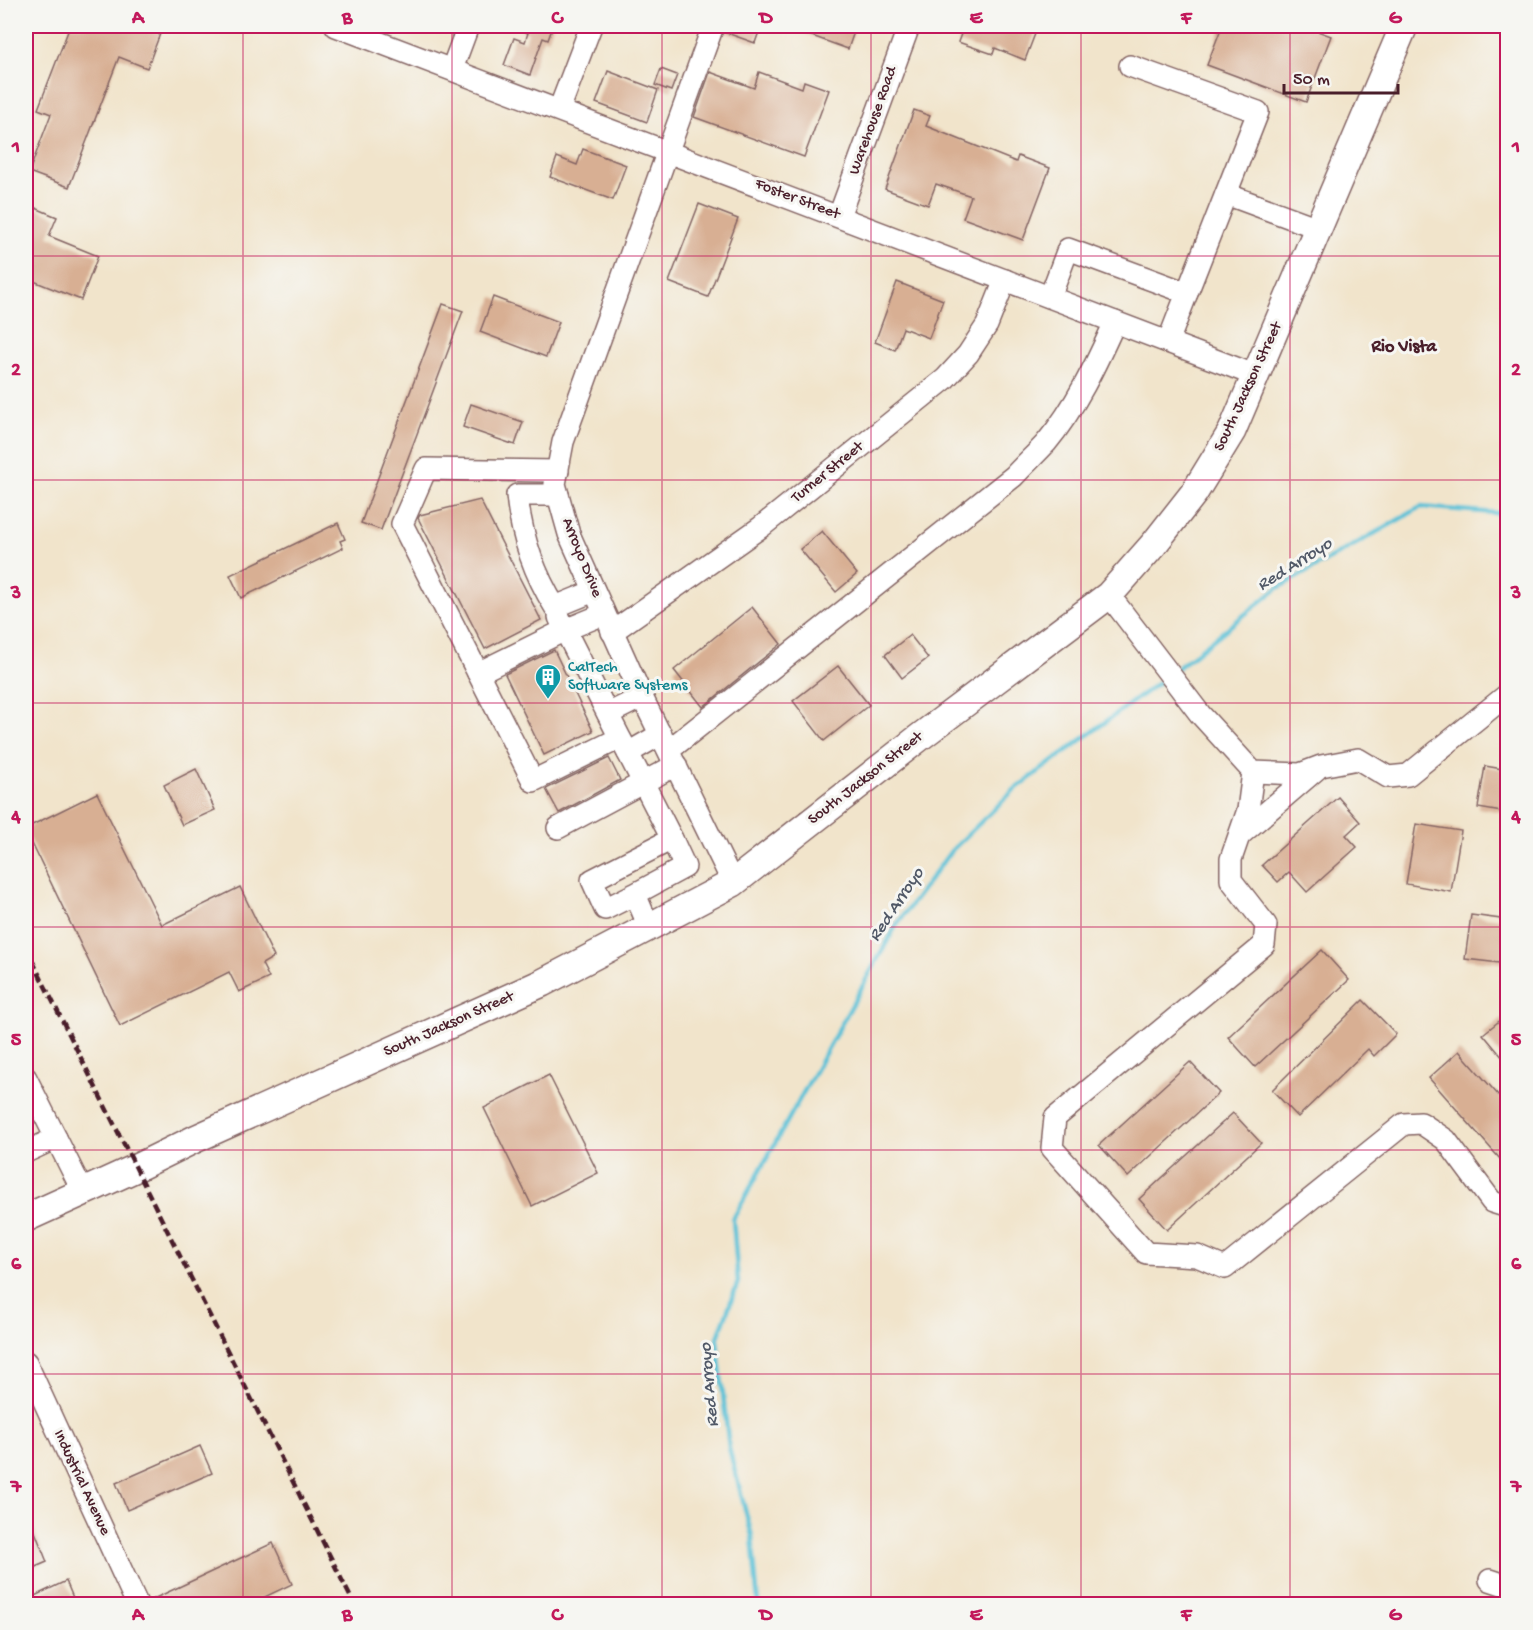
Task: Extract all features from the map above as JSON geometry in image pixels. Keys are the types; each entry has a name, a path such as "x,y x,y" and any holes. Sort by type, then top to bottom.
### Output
{"main road":[{"name":"South Jackson Street","path":"26,1218 206,1134 542,983 733,883 920,737 1109,595 1154,544 1194,493 1232,431 1404,26"}],"street":[{"path":"452,69 468,26"},
{"path":"560,110 591,26"},
{"name":"Arroyo Drive","path":"712,26 563,442 555,484 569,534 608,623 733,883"},
{"name":"Warehouse Road","path":"839,216 909,26"},
{"name":"Foster Street","path":"342,27 1257,376"},
{"path":"1130,66 1258,112 1168,342"},
{"path":"1226,194 1318,228"},
{"path":"1050,297 1068,249 1187,293"},
{"name":"Turner Street","path":"478,673 565,630 608,623 761,527 945,379 968,354 987,325 1005,280"},
{"path":"558,828 644,783 669,750 1014,476 1047,442 1074,402 1096,365 1114,322"},
{"path":"558,471 426,469 402,524 533,781 624,746 669,750"},
{"path":"516,470 519,516 540,583 555,607 565,630 672,838 685,867 605,909 592,880 672,838"},
{"path":"517,495 558,495"},
{"path":"555,607 594,591"},
{"path":"1109,595 1200,714 1253,772 1300,774 1321,766 1358,759 1388,777 1408,775 1508,694"},
{"path":"608,714 642,697"},
{"path":"1240,835 1321,766"},
{"path":"1253,772 1248,810 1231,859 1231,880 1266,925 1264,945 1055,1118 1052,1148 1146,1253 1197,1256 1225,1268 1404,1124 1421,1123 1446,1140 1492,1202 1508,1207"},
{"path":"635,894 650,927"},
{"path":"26,1078 83,1192"},
{"path":"26,1152 56,1138"},
{"name":"Industrial Avenue","path":"26,1362 137,1605"}],"building":[{"path":"70,26 163,26 147,68 119,57 69,187 29,172 51,114 38,109"},
{"path":"513,26 553,26 548,40 543,38 530,75 504,65 514,38 525,42 528,33"},
{"path":"725,26 761,26 755,43 724,32"},
{"path":"787,26 856,26 848,49"},
{"path":"964,26 1038,26 1025,60 995,48 993,54 958,42"},
{"path":"1222,26 1304,26 1331,36 1306,102 1207,65"},
{"path":"661,69 677,75 671,91 655,85"},
{"path":"608,71 658,90 647,122 596,103"},
{"path":"710,72 754,88 759,72 802,88 804,81 829,90 804,157 694,117"},
{"path":"914,110 930,116 926,126 1016,162 1018,156 1050,168 1023,240 963,218 971,196 936,184 928,205 885,189"},
{"path":"583,149 626,165 613,200 550,177 557,157 577,165"},
{"path":"26,204 57,217 49,236 98,256 81,300 26,278"},
{"path":"699,204 738,219 708,297 669,282"},
{"path":"897,282 943,300 929,338 903,328 895,350 875,342"},
{"path":"493,297 559,322 546,357 480,332"},
{"path":"443,304 463,311 381,530 361,523"},
{"path":"471,404 523,422 515,445 463,427"},
{"path":"480,500 541,620 485,649 418,518 420,515"},
{"path":"338,523 345,539 340,541 343,548 241,598 230,575"},
{"path":"822,531 857,574 836,592 800,549"},
{"path":"752,607 781,644 703,707 674,670"},
{"path":"910,635 928,658 902,678 885,655"},
{"name":"CalTech Software Systems","path":"554,650 593,731 544,755 505,674"},
{"path":"838,666 869,705 824,741 793,701"},
{"path":"609,758 620,780 559,813 546,789"},
{"path":"1485,766 1508,770 1508,813 1478,808"},
{"path":"196,769 215,810 182,825 164,785"},
{"path":"97,793 162,925 240,887 274,957 262,964 269,978 239,992 229,972 120,1026 26,831 26,828"},
{"path":"1338,797 1360,822 1346,835 1357,847 1307,892 1289,872 1278,882 1262,865"},
{"path":"1416,824 1461,831 1451,892 1406,884"},
{"path":"1471,915 1508,920 1508,964 1465,959"},
{"path":"1322,950 1349,980 1255,1067 1228,1037"},
{"path":"1363,1000 1396,1034 1374,1056 1368,1049 1298,1117 1272,1090"},
{"path":"1508,1014 1508,1064 1483,1034"},
{"path":"1459,1051 1508,1106 1508,1168 1429,1078"},
{"path":"1190,1062 1219,1093 1128,1177 1099,1145"},
{"path":"549,1075 598,1173 532,1206 484,1108"},
{"path":"1233,1113 1261,1143 1167,1230 1139,1199"},
{"path":"200,1446 212,1473 127,1510 116,1483"},
{"path":"26,1509 47,1562 26,1571"},
{"path":"273,1543 292,1584 248,1605 150,1605 149,1601"},
{"path":"66,1581 76,1605 26,1605 26,1600"}],"waterway":[{"name":"Red Arroyo","path":"1175,670 1278,588 1421,507 1508,514"},
{"name":"Red Arroyo","path":"758,1604 752,1536 729,1448 717,1340 738,1282 733,1219 897,924 951,851 1014,790 1166,677"}],"railway":[{"path":"26,948 354,1604"}],"place":[{"name":"CalTech Software Systems","path":"548,700"}],"district":[{"name":"Rio Vista","path":"1404,347"}]}
